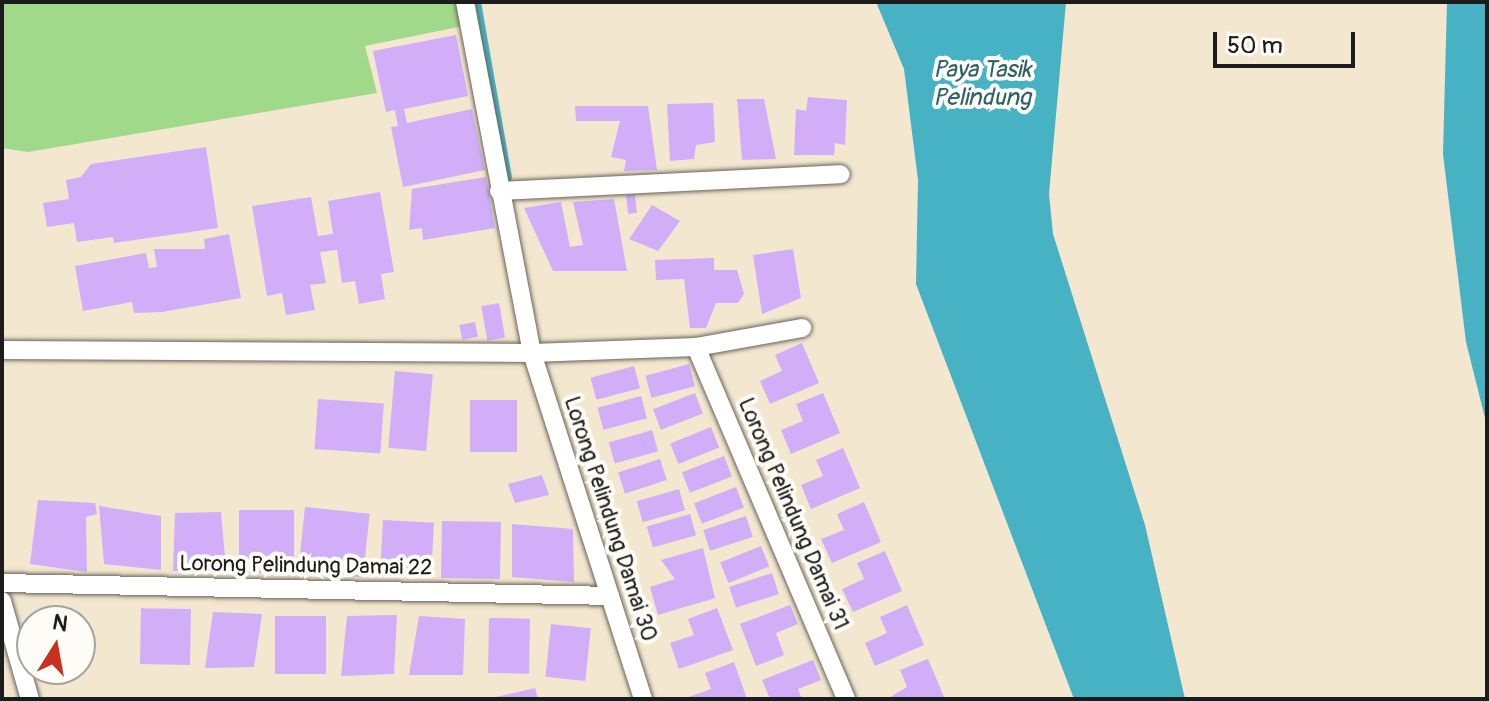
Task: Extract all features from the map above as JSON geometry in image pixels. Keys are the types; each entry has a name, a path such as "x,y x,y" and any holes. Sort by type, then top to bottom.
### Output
{"street":[{"name":"Lorong Pelindung Damai 30","path":"465,2 532,353 643,699"},
{"path":"499,191 841,174"},
{"path":"2,350 532,353 696,347 802,328"},
{"name":"Lorong Pelindung Damai 31","path":"696,347 846,699"},
{"name":"Lorong Pelindung Damai 22","path":"2,583 610,596"},
{"path":"2,601 30,699"}],"green space":[{"path":"2,2 463,2 468,25 365,46 377,93 28,152 2,148"}],"water":[{"name":"Paya Tasik Pelindung","path":"876,2 1066,2 1049,194 1053,234 1145,525 1185,699 1074,699 916,284 918,180 904,69"},
{"path":"1447,2 1487,2 1487,426 1466,342 1443,154"}],"building":[{"path":"456,35 468,96 404,109 407,123 472,109 485,170 403,187 391,127 398,126 395,110 386,112 373,51"},
{"path":"808,97 847,100 845,145 835,143 834,155 794,155 796,109 806,111"},
{"path":"737,99 764,99 776,159 742,160"},
{"path":"713,103 715,142 696,145 694,159 670,161 667,104"},
{"path":"575,106 648,106 657,170 624,171 626,160 611,157 620,121 576,121"},
{"path":"206,147 218,228 114,243 113,237 77,242 74,223 47,227 43,203 69,199 66,180 81,177 91,164"},
{"path":"486,177 495,228 423,240 422,228 409,230 412,189"},
{"path":"380,192 394,272 381,274 385,299 359,304 355,281 342,283 337,250 320,252 326,283 310,285 315,310 286,315 282,293 267,296 252,206 311,197 318,236 333,234 328,201"},
{"path":"635,194 637,213 628,214 626,195"},
{"path":"614,199 627,271 553,271 524,208 561,202 570,247 583,245 573,202"},
{"path":"652,205 680,221 658,251 629,239"},
{"path":"229,234 241,298 162,312 134,313 132,302 83,311 75,266 146,253 149,268 157,267 154,249 205,249 204,239"},
{"path":"793,249 801,298 762,314 753,255"},
{"path":"714,258 714,270 737,270 744,294 738,303 716,303 706,328 690,328 684,279 656,280 655,260"},
{"path":"499,303 505,337 487,341 481,306"},
{"path":"475,322 478,337 462,340 459,325"},
{"path":"802,343 819,383 770,404 760,381 782,371 775,355"},
{"path":"689,364 695,386 651,398 646,376"},
{"path":"634,366 640,388 596,400 591,378"},
{"path":"395,371 433,374 426,451 388,448"},
{"path":"695,393 703,414 661,430 653,409"},
{"path":"823,393 840,433 791,454 781,430 803,421 796,404"},
{"path":"641,396 647,418 603,430 598,408"},
{"path":"318,399 384,404 380,453 315,449"},
{"path":"470,400 517,400 517,452 470,452"},
{"path":"711,427 719,447 678,464 670,443"},
{"path":"652,430 658,451 615,464 609,442"},
{"path":"843,448 860,488 811,509 801,485 823,476 816,460"},
{"path":"724,456 732,477 690,493 682,472"},
{"path":"660,459 667,480 625,494 618,473"},
{"path":"542,475 549,495 515,503 508,484"},
{"path":"736,487 744,508 702,524 694,503"},
{"path":"679,489 685,510 643,522 637,501"},
{"path":"38,500 95,503 97,514 86,517 87,572 30,564"},
{"path":"864,502 881,542 832,563 821,539 844,530 837,514"},
{"path":"99,506 161,516 161,570 104,564"},
{"path":"305,507 370,514 363,577 298,571"},
{"path":"239,510 294,510 294,573 239,573"},
{"path":"221,512 226,568 173,571 175,513"},
{"path":"690,514 696,535 653,548 647,526"},
{"path":"746,516 753,537 710,551 703,530"},
{"path":"383,520 434,523 431,575 380,572"},
{"path":"442,521 501,522 500,579 441,578"},
{"path":"512,524 573,529 574,582 512,577"},
{"path":"761,546 769,566 728,583 720,562"},
{"path":"703,548 715,598 658,615 650,587 675,579 661,560"},
{"path":"885,551 902,591 853,612 842,589 864,579 857,563"},
{"path":"772,573 779,594 736,608 729,587"},
{"path":"790,605 798,624 776,633 784,655 756,666 740,624"},
{"path":"907,605 924,645 875,666 865,643 887,633 880,617"},
{"path":"141,608 191,609 190,665 140,664"},
{"path":"717,608 733,650 679,669 670,643 694,635 688,619"},
{"path":"213,612 262,614 254,667 205,668"},
{"path":"397,615 394,674 341,676 347,616"},
{"path":"275,616 326,616 326,674 275,674"},
{"path":"419,616 465,619 463,675 409,675"},
{"path":"489,618 530,619 529,674 488,673"},
{"path":"551,624 591,628 585,681 545,677"},
{"path":"928,659 945,699 887,699 907,687 900,670"},
{"path":"813,660 821,680 798,689 802,699 770,699 762,680"},
{"path":"734,662 747,699 683,699 711,689 705,673"},
{"path":"535,688 538,699 492,699 492,698"}],"waterway":[{"path":"478,2 509,177"}]}
